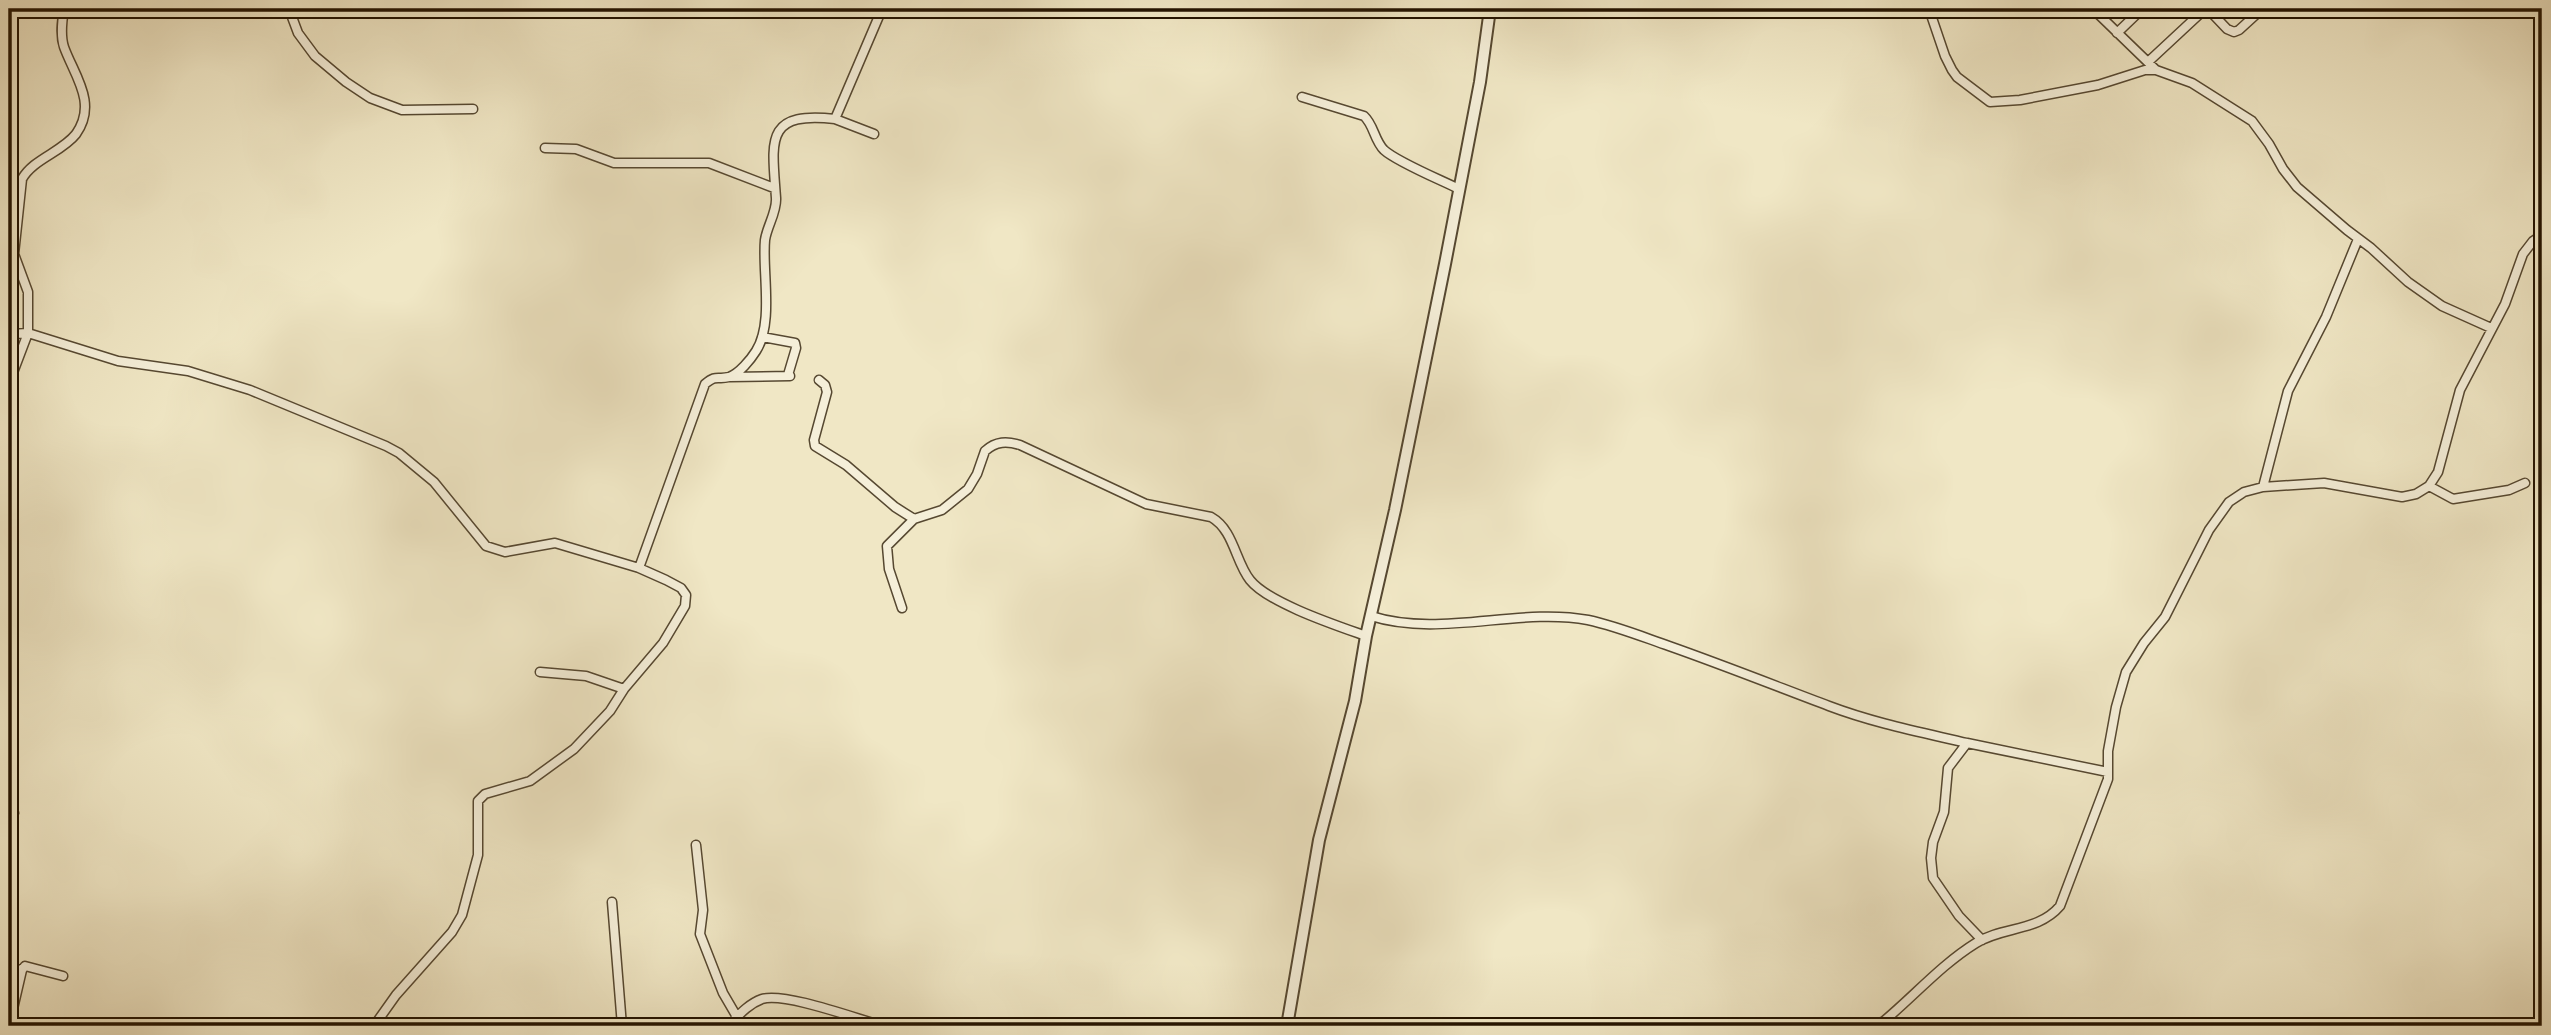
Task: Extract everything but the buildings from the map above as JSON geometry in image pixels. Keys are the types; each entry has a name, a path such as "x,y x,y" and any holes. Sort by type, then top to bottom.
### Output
{"street":[{"path":"9,383 28,333 28,292 14,254 22,179 28,171 76,133 84,114 84,89 63,45 64,9"},
{"path":"289,9 298,33 315,56 345,82 370,98 402,110 473,109"},
{"path":"839,111 882,9"},
{"path":"1287,1026 1319,840 1355,701 1366,636 1395,510 1480,82 1490,9"},
{"path":"1929,9 1952,70 1957,77 1990,102 2020,100 2098,85 2145,70 2156,70 2192,83 2252,121 2297,187 2408,282 2442,306 2491,328"},
{"path":"2093,9 2156,70"},
{"path":"2117,33 2142,9"},
{"path":"2148,62 2206,9 2227,29 2234,32 2262,9"},
{"path":"1302,97 1364,116 1379,144 1390,154 1459,189"},
{"path":"730,377 757,350 762,337 766,299 765,240 776,203 774,148 781,128 797,118 839,111 874,134"},
{"path":"545,148 570,148 614,163 709,163 774,188"},
{"path":"1874,1026 1884,1021 1931,979 1982,940 2038,924 2053,915 2060,906 2108,779 2108,751 2126,673 2144,643 2165,617 2209,530 2229,502 2244,492 2263,487 2324,483 2402,497 2417,494 2429,486 2438,472 2460,390 2510,293 2523,254 2533,241 2542,235"},
{"path":"2263,487 2288,391 2326,317 2358,239"},
{"path":"9,334 28,333 118,360 180,369 250,390 393,449 434,482 478,539 494,550 505,552 555,543 639,569 681,588 687,595 687,600 663,643 624,689 610,711 574,749 546,771 512,787 485,794 478,801 478,855 461,915 452,932 396,995 374,1026"},
{"path":"639,569 705,384 714,377 790,376 796,348 794,343 762,337"},
{"path":"819,380 825,385 827,392 814,440 815,446 846,465 914,519"},
{"path":"902,608 889,569 887,546 914,519 942,510 968,489 977,474 980,460 991,446 1014,443 1146,504 1211,517 1218,521 1229,536 1244,572 1255,586 1303,613 1366,636"},
{"path":"2429,486 2453,499 2509,490 2525,483"},
{"path":"1371,616 1390,622 1566,617 1591,621 1625,630 1827,705 1898,728 2108,772"},
{"path":"540,672 586,676 624,689"},
{"path":"1967,743 1948,768 1944,812 1933,842 1931,858 1933,878 1959,916 1982,940"},
{"path":"696,845 703,910 700,934 723,993 737,1017"},
{"path":"612,902 620,973 622,1026"},
{"path":"9,968 22,970 25,967 63,976"},
{"path":"9,1026 22,970"},
{"path":"729,1026 745,1009 760,999 772,998 805,1004 883,1026"}]}
